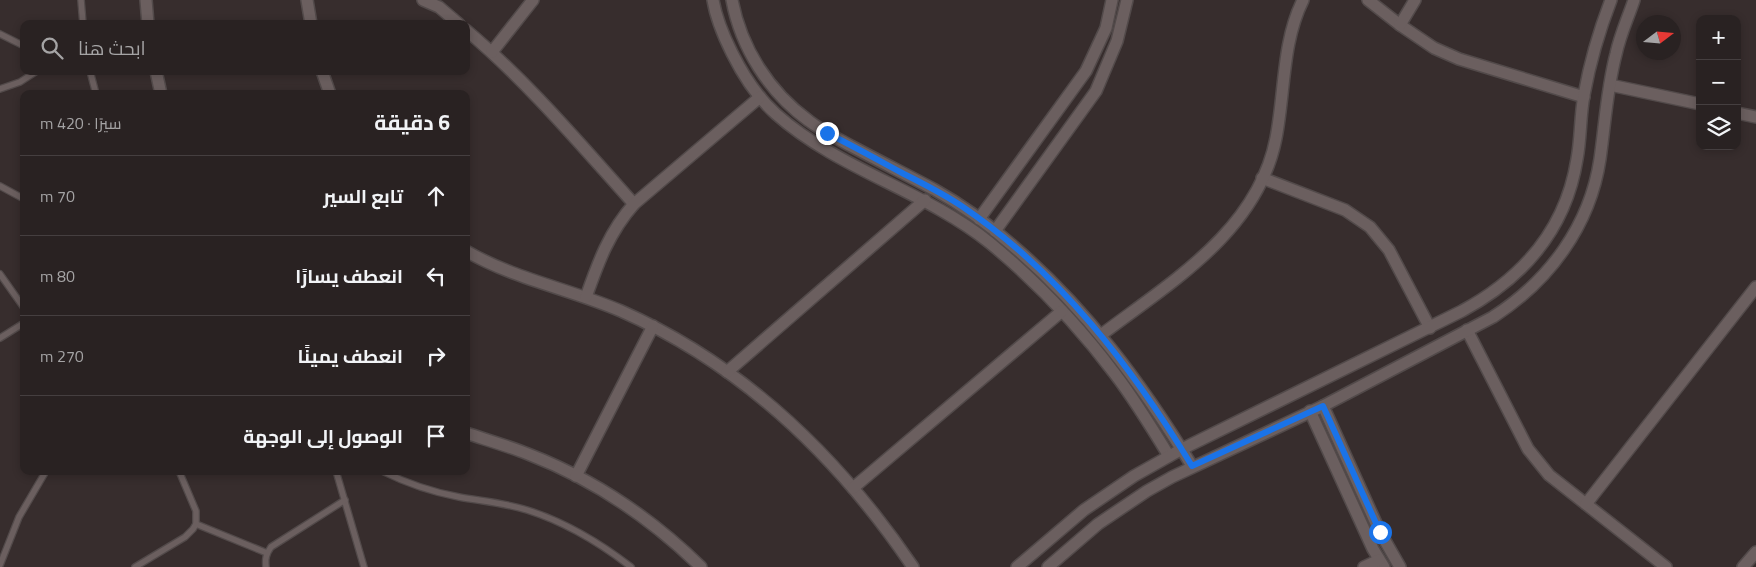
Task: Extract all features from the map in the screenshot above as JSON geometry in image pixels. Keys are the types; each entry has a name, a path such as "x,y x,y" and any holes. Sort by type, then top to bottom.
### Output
{"street":[{"path":"146,0 148,20"},
{"path":"307,0 310,20"},
{"path":"423,0 439,7 454,20"},
{"path":"492,52 533,0"},
{"path":"713,0 721,28 741,70 775,114 820,147 925,200 989,243 1027,275 1062,311 1116,375 1169,456"},
{"path":"732,0 746,44 755,62 766,79 794,109 827,133 936,190 995,231 1058,287 1102,335 1182,448 1192,466"},
{"path":"979,219 1086,71 1103,35 1112,0"},
{"path":"995,231 1096,90 1117,41 1127,0"},
{"path":"1102,335 1201,259 1216,246 1242,215 1262,178 1276,139 1291,32 1302,0"},
{"path":"1368,0 1434,48 1459,59 1584,97"},
{"path":"1400,25 1416,0"},
{"path":"1016,567 1084,510 1134,476 1182,448 1430,328 1480,302 1507,283 1530,260 1549,234 1564,205 1574,175 1584,97 1594,50 1611,0"},
{"path":"1048,567 1075,543 1122,507 1155,486 1192,466 1323,406 1493,317 1522,297 1548,272 1569,243 1585,212 1596,178 1616,54 1634,0"},
{"path":"470,33 492,52 549,110 634,204"},
{"path":"157,75 160,90"},
{"path":"323,75 329,90"},
{"path":"1610,85 1696,103"},
{"path":"586,297 609,237 634,204 760,97"},
{"path":"1741,113 1756,117"},
{"path":"1262,178 1345,210 1370,227 1389,250 1430,328"},
{"path":"727,372 925,200"},
{"path":"470,253 505,270 586,297 653,326 701,354 727,372 796,427 817,448 880,521 912,567"},
{"path":"1586,504 1756,287"},
{"path":"853,488 1062,311"},
{"path":"576,476 653,326"},
{"path":"1467,330 1531,454 1550,475 1666,567"},
{"path":"1323,406 1380,532 1400,567"},
{"path":"1310,411 1381,563 1364,567"},
{"path":"470,434 530,454 595,485 636,512 701,567"},
{"path":"1743,567 1756,552"}],"lane":[{"path":"81,0 83,20"},
{"path":"0,34 20,44"},
{"path":"0,89 20,82 31,75"},
{"path":"91,75 95,90"},
{"path":"0,186 20,197"},
{"path":"0,274 20,302"},
{"path":"0,338 20,326"},
{"path":"0,565 19,517 44,475"},
{"path":"135,567 185,537 196,524 196,511 181,475"},
{"path":"337,475 364,567"},
{"path":"392,475 434,491 518,508 550,519 594,541 631,567"},
{"path":"266,567 266,553 271,547 345,500"},
{"path":"196,524 266,553"}],"route":[{"path":"827,133 936,190 962,206 1012,244 1058,287 1102,335 1182,448 1192,466 1323,406 1380,532"}]}
